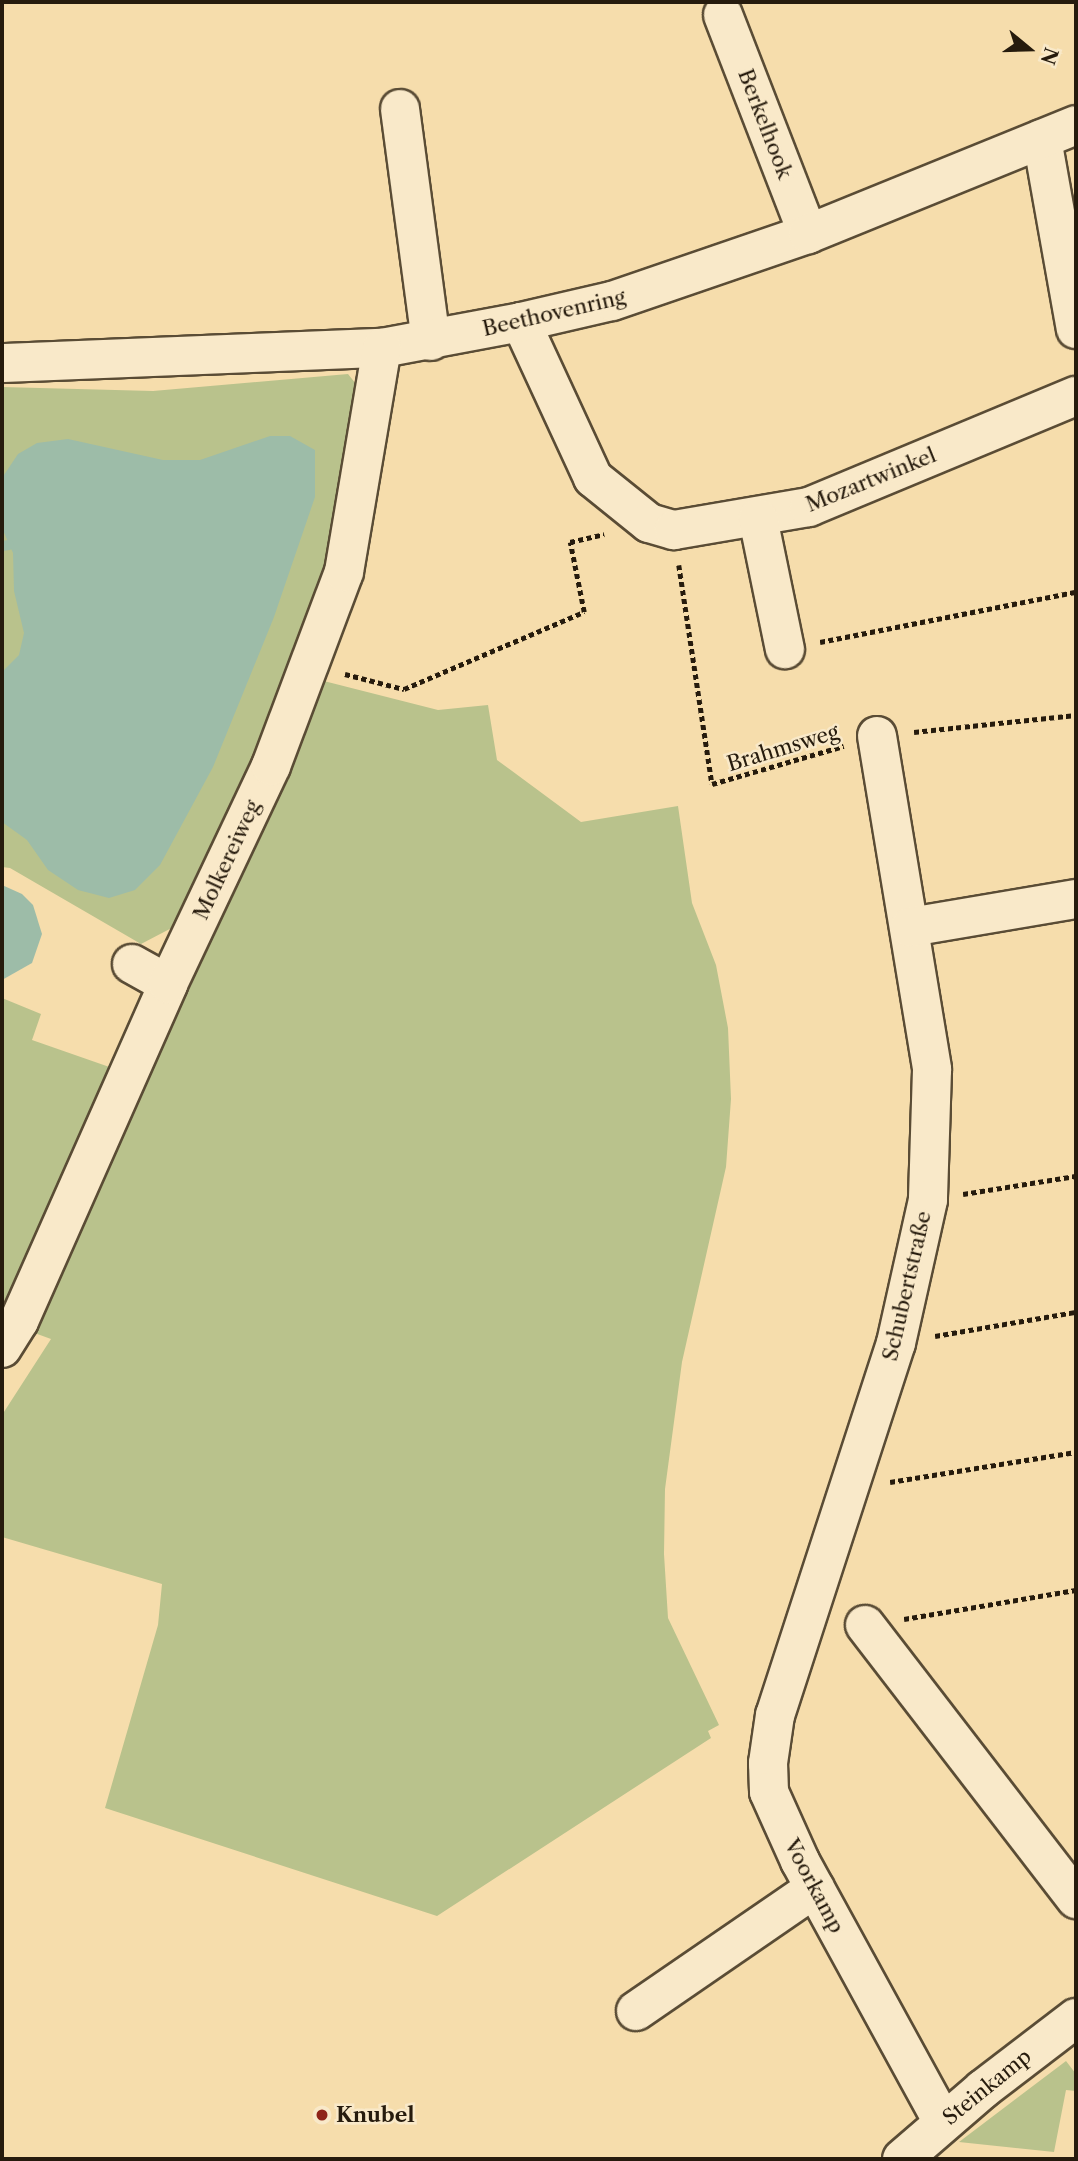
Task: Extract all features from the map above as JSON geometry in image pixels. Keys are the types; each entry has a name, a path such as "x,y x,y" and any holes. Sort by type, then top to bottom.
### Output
{"street":[{"name":"Berkelhook","path":"723,15 808,233"},
{"path":"400,109 431,341"},
{"name":"Beethovenring","path":"2,363 382,348 431,341 612,301 808,233 1059,132"},
{"path":"1059,132 1076,329"},
{"path":"521,321 593,478 662,526"},
{"name":"Molkereiweg","path":"2,1348 19,1321 168,984 271,766 344,572 382,348"},
{"name":"Mozartwinkel","path":"662,526 758,518 809,507 1076,396"},
{"path":"758,518 785,649"},
{"name":"Schubertstraße","path":"804,1633 896,1343 928,1200 932,1070 877,736"},
{"path":"910,927 1076,899"},
{"path":"132,964 168,984"},
{"path":"865,1625 1076,1899"},
{"name":"Voorkamp","path":"804,1633 775,1715 768,1763 769,1792 815,1888 943,2122"},
{"path":"636,2011 815,1888"},
{"name":"Steinkamp","path":"902,2159 943,2122 1076,2018"}],"path":[{"path":"309,665 404,689 584,612 570,542 662,526"},
{"name":"Brahmsweg","path":"662,526 712,784 877,736 1076,715"},
{"path":"785,649 1076,592"},
{"path":"928,1200 1076,1176"},
{"path":"896,1343 1076,1312"},
{"path":"848,1488 1076,1452"},
{"path":"865,1625 1076,1590"}],"green space":[{"path":"348,374 356,384 360,406 323,609 185,921 141,944 10,868 2,867 2,387 153,391"},
{"path":"312,678 438,710 488,705 497,760 581,822 678,806 692,903 716,965 728,1028 731,1099 726,1167 682,1362 665,1489 664,1554 668,1618 719,1725 708,1731 711,1738 437,1916 105,1808 158,1625 162,1584 2,1537 2,1415 51,1339 29,1331"},
{"path":"2,998 41,1014 32,1040 118,1070 2,1325"},
{"path":"1066,2061 1076,2074 1076,2091 1066,2090 1054,2152 959,2142"}],"shaded area":[{"path":"270,436 290,436 315,450 315,497 274,617 213,767 160,865 135,890 109,898 78,890 48,870 27,840 2,822 2,672 19,655 24,633 14,591 13,553 2,528 4,475 18,454 37,443 68,439 163,460 200,460"},
{"path":"2,885 22,894 33,905 42,934 32,963 2,980"}],"waterway":[{"path":"2,546 9,545"}],"place":[{"name":"Knubel","path":"322,2115"}]}
